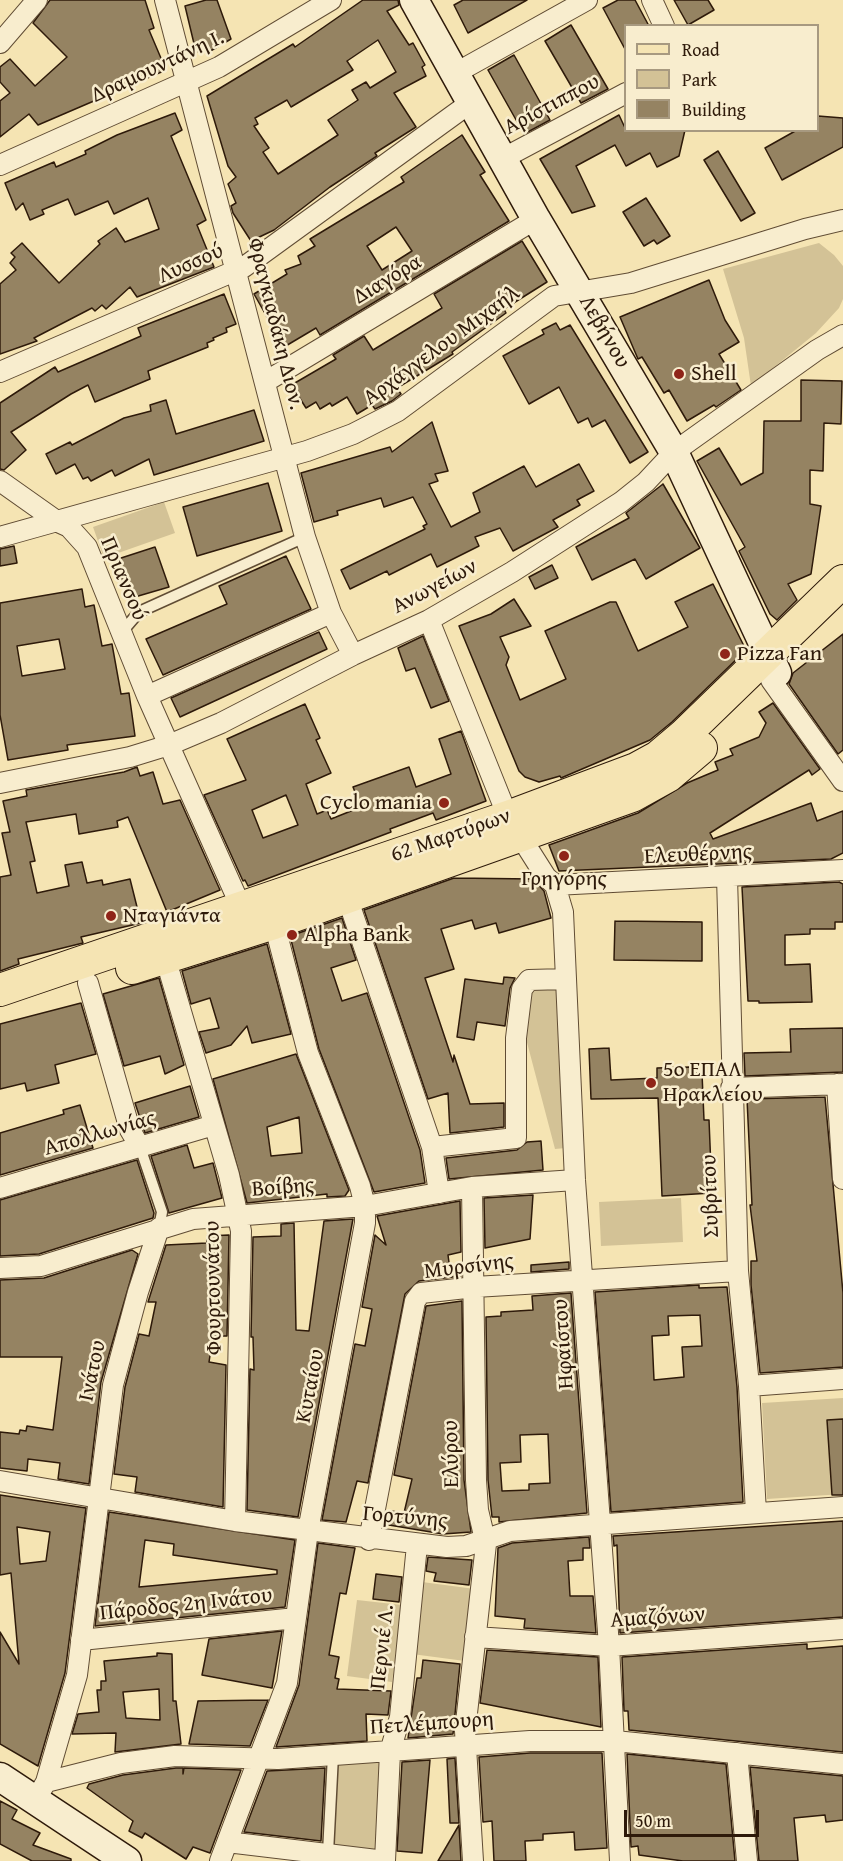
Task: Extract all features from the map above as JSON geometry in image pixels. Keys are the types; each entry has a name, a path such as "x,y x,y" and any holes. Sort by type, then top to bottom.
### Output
{"main road":[{"name":"62 Μαρτύρων","path":"0,990 241,908 514,827 632,796 660,782 694,755 772,669 843,581"},
{"name":"62 Μαρτύρων","path":"772,669 843,611"},
{"name":"62 Μαρτύρων","path":"0,1011 347,897 514,827"}],"street":[{"path":"0,43 37,0"},
{"name":"Φραγκιαδάκη Διον.","path":"165,0 305,537 331,613 353,655"},
{"name":"Δραμουντάνη Ι.","path":"0,165 219,68 331,0"},
{"name":"Λεβήνου","path":"414,0 536,219 674,452 772,669"},
{"path":"454,74 587,0"},
{"path":"652,0 663,24"},
{"name":"Αρίστιππου","path":"502,159 624,94"},
{"name":"Λυσσού","path":"0,372 236,271 275,246 470,103"},
{"name":"Διαγόρα","path":"265,382 536,219"},
{"name":"Αρχάγγελου Μιχαήλ","path":"0,537 328,444 380,422 398,411 547,299 559,294 581,293 647,279 821,224 843,220"},
{"name":"Ανωγείων","path":"0,783 130,757 170,746 429,620 512,572 621,502 646,482 674,452 817,350 843,335"},
{"name":"Πριανσού","path":"0,481 58,522 69,527 87,547 147,696 241,908"},
{"path":"147,696 331,613"},
{"path":"429,620 514,827"},
{"path":"772,669 843,780"},
{"name":"Ηφαίστου","path":"514,827 546,877 555,885 563,912 575,1180 601,1524 620,1861"},
{"name":"Ελευθέρνης","path":"555,885 843,870"},
{"name":"Συβρίτου","path":"727,877 731,1088 738,1271 749,1386 756,1513"},
{"path":"347,897 432,1147 439,1193"},
{"name":"Κυταίου","path":"220,1861 287,1683 308,1531 365,1231 365,1206 357,1177 308,1053 274,922"},
{"name":"Φουρτουνάτου","path":"165,957 238,1215 241,1246 235,1521"},
{"path":"432,1147 516,1138 516,1038 522,989 529,980 566,979"},
{"name":"Ινάτου","path":"88,983 128,1122 140,1147"},
{"path":"731,1088 840,1084 843,1179"},
{"name":"Απολλωνίας","path":"0,1188 214,1125"},
{"name":"Βοίβης","path":"0,1268 41,1266 193,1219 365,1206 472,1188 575,1180"},
{"name":"Ελύρου","path":"472,1188 476,1480 478,1510 485,1539 465,1746 473,1861"},
{"name":"Ινάτου","path":"41,1791 75,1686 97,1496 117,1368 159,1228"},
{"name":"Μυρσίνης","path":"369,1540 415,1301 425,1292 738,1271"},
{"path":"749,1386 843,1379"},
{"name":"Γορτύνης","path":"0,1481 235,1521 369,1540 454,1547 510,1531 843,1507"},
{"name":"Περνιέ Λ.","path":"385,1861 390,1752 400,1718 417,1545"},
{"name":"Πάροδος 2η Ινάτου","path":"81,1640 297,1618"},
{"name":"Αμαζόνων","path":"475,1637 609,1646 843,1629"},
{"name":"Πετλέμπουρη","path":"41,1791 111,1765 160,1757 258,1759 530,1741 615,1741 843,1764"},
{"path":"737,1753 747,1861"},
{"path":"0,1777 41,1791 127,1861"},
{"path":"227,1842 385,1861"}],"lane":[{"path":"121,633 139,612 305,537"},
{"name":"Ινάτου","path":"140,1147 162,1212 159,1228"},
{"path":"328,1853 333,1755"}],"green space":[{"path":"819,243 843,266 843,299 839,308 816,333 751,386 744,338 723,269"},
{"path":"164,502 175,533 104,558 93,527"},
{"path":"560,988 566,1148 555,1149 524,1031 526,1002 533,989"},
{"path":"681,1198 683,1242 601,1246 599,1202"},
{"path":"843,1398 843,1494 767,1499 762,1403"},
{"path":"422,1582 475,1589 465,1661 412,1654"},
{"path":"357,1600 402,1605 392,1682 347,1676"},
{"path":"384,1758 379,1858 334,1851 338,1760"}],"building":[{"path":"50,0 145,0 154,28 149,30 166,70 38,125 29,114 0,137 0,101 10,93 0,82 0,67 10,59 35,86 67,57 33,23"},
{"path":"206,0 217,0 231,39 207,53 202,50 196,52 185,6"},
{"path":"363,0 398,0 399,5 387,11 409,45 413,43 425,65 422,67 426,76 394,93 416,127 375,153 377,156 330,187 274,230 251,241 233,213 231,206 236,203 228,184 236,177 228,166 207,96 293,44 295,47","holes":["378,40 396,72 370,88 366,82 352,90 358,100 328,120 338,135 278,174 263,152 269,148 254,126 258,124 255,118 287,100 291,107 353,70 347,61"]},
{"path":"463,0 527,0 468,33 454,5"},
{"path":"618,0 635,0 648,24 624,24 624,47 603,8"},
{"path":"674,0 708,0 714,10 687,24"},
{"path":"571,25 608,89 581,103 545,41"},
{"path":"514,55 550,120 524,134 488,70"},
{"path":"175,113 182,130 171,136 206,220 197,225 214,267 137,297 130,287 106,309 102,305 95,311 92,308 34,338 37,341 0,354 0,284 16,270 10,263 15,257 11,253 22,243 59,283 100,244 98,241 116,228 125,242 159,229 148,198 114,214 108,201 75,215 68,199 42,210 44,214 30,220 23,203 16,210 5,183 54,162 56,167 86,154 85,151 117,135"},
{"path":"619,115 624,132 685,132 679,156 657,167 650,153 626,166 615,145 576,166 595,206 572,213 540,159"},
{"path":"819,116 843,118 843,147 782,180 765,148 793,132 819,132"},
{"path":"462,135 485,172 480,175 509,221 320,335 316,328 284,347 254,294 287,274 285,270 301,264 298,256 315,246 310,239 404,182 401,177","holes":["396,227 412,251 382,270 367,246"]},
{"path":"718,151 755,213 741,221 704,160"},
{"path":"646,198 670,236 657,244 654,240 644,246 623,212"},
{"path":"522,241 547,282 504,309 506,313 452,352 453,354 397,388 401,394 392,401 375,409 372,405 357,414 347,397 332,406 330,403 320,409 316,402 306,408 299,397 295,399 288,387 336,359 333,355 364,336 373,350 442,308 434,294"},
{"path":"709,280 725,320 739,342 719,354 741,390 716,407 714,405 687,421 669,390 664,393 642,357 638,359 620,317"},
{"path":"224,294 236,324 226,328 227,332 213,338 214,340 207,343 208,347 148,371 150,379 95,402 88,385 71,394 11,432 26,450 4,470 0,469 0,403 55,367 58,372 141,336 138,328"},
{"path":"556,323 560,330 570,325 648,452 630,463 605,420 592,427 588,418 578,423 559,387 529,404 503,356 544,334 542,330"},
{"path":"801,380 842,381 841,424 824,423 823,471 810,470 810,504 821,506 811,574 788,584 797,600 777,620 770,614 739,551 745,547 697,461 719,448 741,485 763,473 764,421 801,421"},
{"path":"166,400 176,434 254,410 264,441 154,475 149,459 115,476 112,470 91,481 88,477 83,479 75,464 56,474 46,454 70,442 72,445 124,418 151,411 150,405"},
{"path":"432,422 448,471 435,474 438,481 429,484 451,527 480,512 473,493 524,466 536,487 579,464 594,491 577,500 580,505 553,520 558,527 513,551 500,528 475,537 479,546 437,567 431,554 389,575 387,571 350,589 341,570 425,529 423,526 427,524 413,497 384,507 381,498 337,511 338,515 314,522 301,473 390,447 392,452"},
{"path":"268,483 282,531 197,556 183,507"},
{"path":"663,484 700,548 646,579 635,559 592,580 576,547 629,518 626,513"},
{"path":"14,546 17,563 0,566 0,549"},
{"path":"155,547 169,587 128,599 121,576 116,578 112,565 119,562 118,559"},
{"path":"286,556 311,609 163,675 146,639 227,604 219,586"},
{"path":"552,565 558,578 535,589 529,577"},
{"path":"713,584 746,650 672,722 650,740 561,778 560,776 539,782 525,777 519,771 459,626 491,614 514,599 531,626 500,637 509,657 506,665 520,700 566,679 545,631 610,602 616,602 638,651 688,627 675,602"},
{"path":"82,589 85,607 94,605 102,646 112,644 121,694 129,693 135,736 67,745 68,750 8,760 0,715 0,603","holes":["59,639 65,669 22,676 17,646"]},
{"path":"319,632 327,649 180,717 171,698"},
{"path":"843,634 843,750 838,754 789,684 793,673"},
{"path":"423,636 449,701 431,708 415,668 406,671 398,648"},
{"path":"773,703 820,769 812,775 809,770 710,833 713,839 811,803 817,821 843,811 843,853 831,859 559,871 549,845 638,813 687,783 718,770 715,762 733,755 730,749 759,737 766,723 759,712"},
{"path":"305,704 320,738 316,740 331,773 306,784 317,814 327,810 331,819 361,807 353,787 409,767 416,787 451,774 439,739 461,731 486,801 436,820 433,813 390,829 391,832 248,886 245,880 243,881 204,795 246,780 227,739","holes":["286,795 298,825 263,838 252,810"]},
{"path":"137,767 140,776 153,772 163,804 180,800 220,890 167,912 128,817 117,821 118,827 79,834 76,814 26,822 35,861 30,862 37,893 69,886 65,865 82,862 87,883 102,880 103,885 130,879 141,923 81,937 83,943 18,959 19,964 0,971 0,877 11,875 2,833 10,832 3,801 27,796 26,790 124,772"},
{"path":"454,878 533,879 544,891 551,918 499,933 496,923 475,929 472,920 441,929 454,969 425,978 453,1062 454,1055 470,1104 504,1103 504,1127 450,1133 448,1093 428,1099 364,910"},
{"path":"839,882 843,884 843,922 835,922 835,929 810,929 810,934 785,935 785,965 810,964 812,1002 759,1003 759,1001 748,1001 742,887"},
{"path":"342,918 356,960 331,968 342,1001 367,993 420,1150 425,1183 374,1192 319,1049 290,936"},
{"path":"615,921 702,922 702,961 614,960"},
{"path":"267,944 291,1034 252,1043 247,1026 231,1045 206,1053 199,1032 219,1028 210,998 191,1004 182,971"},
{"path":"504,977 515,978 510,988 505,1026 477,1022 474,1040 457,1037 465,979 503,984"},
{"path":"159,978 184,1065 165,1074 160,1056 124,1066 103,994"},
{"path":"81,1003 96,1054 55,1065 59,1083 27,1091 25,1083 0,1089 0,1024"},
{"path":"843,1028 843,1072 745,1076 744,1053 791,1052 790,1029"},
{"path":"609,1048 611,1080 657,1078 657,1068 690,1067 691,1073 702,1073 704,1120 709,1120 712,1193 662,1196 658,1098 591,1099 589,1049"},
{"path":"296,1054 349,1190 345,1196 327,1197 327,1194 247,1203 213,1079","holes":["299,1117 302,1153 271,1156 267,1127"]},
{"path":"190,1086 199,1117 145,1133 135,1103"},
{"path":"825,1097 843,1293 843,1367 760,1373 751,1285 751,1261 757,1261 750,1205 752,1205 747,1099"},
{"path":"80,1105 93,1148 0,1175 0,1133 64,1114 63,1110"},
{"path":"541,1141 543,1170 449,1179 446,1158 517,1150 527,1142"},
{"path":"187,1145 194,1168 213,1163 222,1198 169,1213 151,1156"},
{"path":"137,1160 154,1213 153,1218 39,1254 0,1256 0,1200"},
{"path":"533,1195 530,1239 485,1248 484,1198"},
{"path":"460,1201 461,1252 448,1255 450,1270 461,1269 461,1276 419,1281 405,1294 368,1483 357,1481 346,1522 322,1520 355,1344 365,1346 372,1309 362,1307 375,1235 386,1245 377,1216"},
{"path":"353,1219 298,1517 247,1510 250,1369 254,1370 253,1337 251,1337 253,1237 281,1236 281,1224 294,1223 296,1330 309,1331 324,1221"},
{"path":"229,1235 227,1336 213,1336 209,1362 226,1365 223,1507 135,1492 137,1477 114,1474 125,1387 139,1334 149,1336 156,1302 148,1302 166,1245 207,1243 207,1236"},
{"path":"132,1250 138,1254 101,1382 89,1484 58,1479 60,1463 28,1459 27,1471 0,1468 0,1432 19,1434 20,1430 26,1431 27,1426 53,1430 62,1357 0,1357 0,1280 44,1278"},
{"path":"569,1262 569,1269 531,1272 531,1265"},
{"path":"699,1285 699,1288 727,1287 737,1387 743,1502 611,1512 595,1292","holes":["700,1315 702,1346 682,1347 684,1377 654,1380 652,1336 669,1335 668,1316"]},
{"path":"571,1293 587,1513 499,1522 499,1517 492,1517 488,1480 486,1317 501,1316 501,1312 533,1310 532,1296","holes":["548,1434 550,1483 529,1484 529,1490 502,1491 500,1463 521,1462 520,1435"]},
{"path":"462,1301 464,1480 471,1532 443,1534 389,1525 391,1511 404,1513 412,1479 394,1475 426,1306"},
{"path":"843,1419 843,1495 832,1495 827,1420"},
{"path":"0,1495 86,1508 65,1673 38,1766 0,1744 0,1632 19,1664 11,1573 0,1575","holes":["17,1527 50,1532 46,1561 20,1564"]},
{"path":"109,1512 295,1540 285,1607 95,1626","holes":["145,1540 174,1544 173,1555 277,1570 277,1574 139,1587"]},
{"path":"843,1521 843,1617 620,1633 617,1545 614,1546 613,1536"},
{"path":"589,1537 590,1548 583,1548 583,1560 568,1561 570,1596 593,1596 596,1633 524,1628 525,1619 495,1616 498,1548 512,1543"},
{"path":"318,1543 355,1548 346,1594 340,1593 329,1655 339,1657 335,1678 339,1679 337,1689 391,1691 388,1715 366,1714 367,1741 276,1747 299,1685"},
{"path":"428,1557 472,1560 469,1585 434,1581 436,1573 426,1571"},
{"path":"376,1574 402,1577 399,1602 373,1599"},
{"path":"282,1631 272,1688 202,1675 209,1639"},
{"path":"807,1644 807,1649 843,1646 843,1752 629,1730 628,1711 624,1711 622,1657"},
{"path":"487,1650 598,1657 601,1727 480,1703"},
{"path":"157,1653 172,1654 173,1701 176,1701 181,1744 115,1752 116,1733 72,1734 78,1714 99,1712 97,1690 101,1690 101,1681 106,1681 104,1661 157,1656","holes":["159,1689 160,1720 126,1718 123,1692"]},
{"path":"423,1660 460,1664 453,1734 408,1738 417,1678 421,1678"},
{"path":"268,1700 250,1746 189,1744 198,1701"},
{"path":"530,1753 602,1753 607,1848 575,1850 574,1832 543,1834 543,1840 525,1841 526,1861 494,1861 492,1821 483,1822 479,1757"},
{"path":"627,1754 726,1764 735,1861 683,1861 639,1855 638,1846 631,1847"},
{"path":"455,1758 459,1823 450,1823 447,1759"},
{"path":"430,1760 422,1853 397,1851 402,1762"},
{"path":"750,1767 843,1776 843,1820 826,1822 825,1815 794,1818 798,1861 759,1861"},
{"path":"183,1768 183,1774 184,1768 241,1770 210,1853 193,1847 186,1859 145,1833 142,1838 129,1831 133,1821 87,1788 89,1784 123,1775"},
{"path":"325,1768 321,1841 244,1832 267,1771"},
{"path":"0,1801 17,1810 12,1819 40,1833 33,1845 71,1859 71,1861 32,1861 0,1844"},
{"path":"459,1825 461,1861 438,1861"}],"place":[{"name":"Shell","path":"679,374"},
{"name":"Pizza Fan","path":"725,654"},
{"name":"Cyclo mania","path":"444,803"},
{"name":"Γρηγόρης","path":"564,856"},
{"name":"Νταγιάντα","path":"111,916"},
{"name":"Alpha Bank","path":"292,935"},
{"name":"5ο ΕΠΑΛ Ηρακλείου","path":"651,1083"}]}
